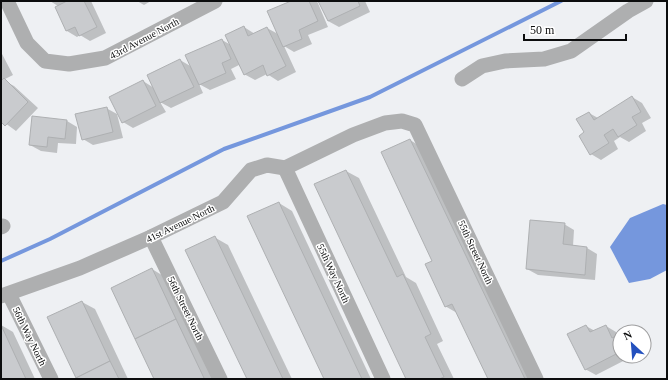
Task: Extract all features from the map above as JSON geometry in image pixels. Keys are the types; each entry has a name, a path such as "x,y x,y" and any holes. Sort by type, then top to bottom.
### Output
{"street":[{"name":"43rd Avenue North","path":"8,1 27,43 45,61 69,64 105,58 189,7 215,1"},
{"path":"462,79 482,66 505,61 544,59 571,51 628,11 646,1"},
{"name":"55th Street North","path":"285,168 353,134 385,123 402,121 415,125 536,379"},
{"name":"41st Avenue North","path":"5,295 80,268 151,237 223,202 251,170 267,165 285,168"},
{"name":"55th Way North","path":"285,168 383,379"},
{"name":"56th Street North","path":"151,237 220,379"},
{"name":"56th Way North","path":"5,295 51,379"}],"water":[{"path":"663,204 667,205 667,270 650,279 629,283 610,247 630,218"}],"building":[{"path":"67,1 84,1 97,27 79,36 75,27 66,31 55,7"},
{"path":"291,1 309,1 318,21 299,30 302,39 283,47 267,11"},
{"path":"318,1 358,1 360,6 328,21"},
{"path":"244,26 248,36 267,27 286,66 267,76 263,65 244,75 225,35"},
{"path":"222,39 231,59 222,63 226,73 199,85 185,55"},
{"path":"180,59 194,87 160,103 147,75"},
{"path":"4,78 28,102 5,126 1,122 1,81"},
{"path":"143,80 156,106 122,123 109,97"},
{"path":"632,96 641,112 632,117 637,125 618,137 613,129 604,135 609,143 590,155 579,136 584,132 576,119 589,112 594,120"},
{"path":"107,107 113,132 82,140 75,114"},
{"path":"32,116 67,120 65,139 48,137 47,147 29,145"},
{"path":"410,139 525,379 488,379 452,304 445,307 425,264 432,261 381,152"},
{"path":"346,170 397,277 403,274 431,334 425,337 444,377 439,379 406,379 314,184"},
{"path":"279,202 362,379 324,379 247,216"},
{"path":"530,220 565,223 563,244 587,247 585,275 526,269"},
{"path":"215,236 283,379 247,379 185,250"},
{"path":"152,268 176,319 135,339 111,288"},
{"path":"82,301 110,361 76,378 47,317"},
{"path":"176,319 204,378 202,379 154,379 135,339"},
{"path":"1,325 26,379 1,379"},
{"path":"586,325 590,332 606,325 612,338 612,356 585,370 567,334"},
{"path":"110,361 119,379 76,379 76,378"}],"waterway":[{"path":"1,261 50,239 224,149 370,97 561,1"}]}
